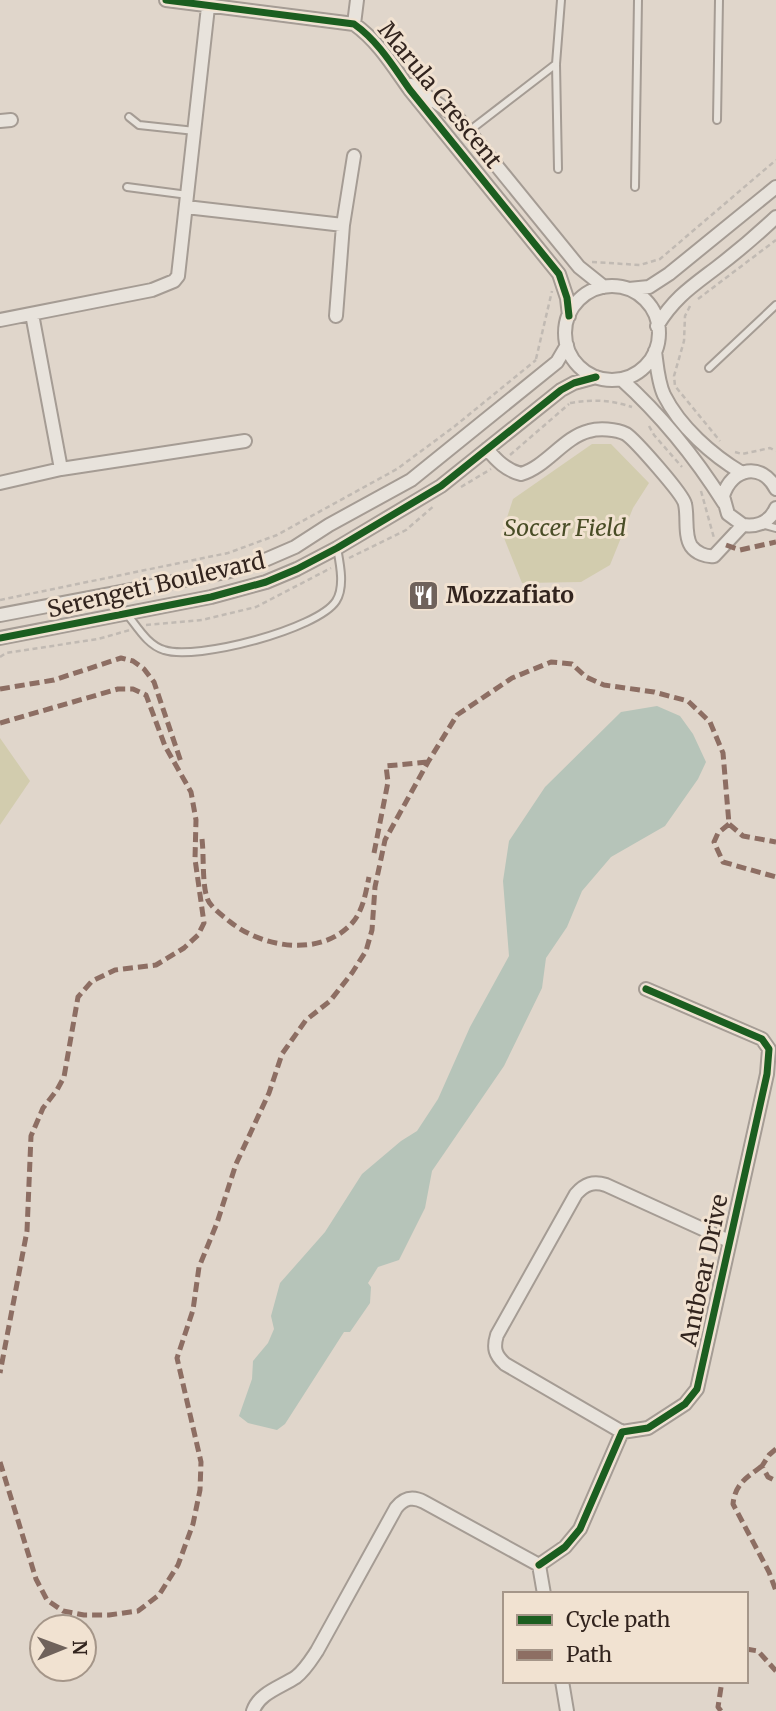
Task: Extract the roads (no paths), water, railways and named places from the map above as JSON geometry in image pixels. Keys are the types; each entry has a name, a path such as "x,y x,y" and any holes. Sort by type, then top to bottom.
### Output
{"street":[{"name":"Marula Crescent","path":"166,0 354,24 376,43 453,144 525,230 563,282 569,316"},
{"path":"354,24 357,0"},
{"path":"0,320 152,290 174,281 180,266 208,7"},
{"name":"Marula Crescent","path":"402,79 447,108 469,131 579,267 604,287"},
{"path":"453,144 469,131"},
{"path":"336,316 343,225 354,156"},
{"path":"484,181 499,168"},
{"path":"629,289 649,286 669,274 776,187"},
{"path":"187,201 343,225"},
{"path":"657,326 667,309 684,291 776,218"},
{"path":"655,351 641,369 621,379 607,380 596,377 578,366 567,345 565,337 573,306 584,295 604,287 629,289 642,297 652,308 657,326 655,351 664,394 685,423 742,473"},
{"path":"32,314 61,469"},
{"name":"Serengeti Boulevard","path":"0,615 226,572 258,563 295,547 411,480 557,362 567,345"},
{"name":"Serengeti Boulevard","path":"0,638 211,597 266,582 337,548 430,493 561,390 596,377"},
{"path":"621,379 650,404 704,473 724,503 728,514 743,525 761,524 769,519 776,508"},
{"path":"487,449 500,464 521,474 536,468 580,434 602,429 618,431 637,445 684,500 689,543 693,549 704,555 714,556 743,525"},
{"path":"0,483 61,469 245,441"},
{"path":"724,503 726,486 742,473 763,474 776,487"},
{"name":"Antbear Drive","path":"622,1432 648,1428 694,1396 697,1390 763,1095 769,1049 751,1033 646,989"},
{"path":"539,1565 565,1547 580,1529 622,1432 505,1364 495,1352 497,1335 576,1194 587,1185 606,1185 729,1241"},
{"path":"253,1711 258,1699 296,1677 305,1667 396,1508 407,1499 424,1502 539,1565"},
{"path":"539,1565 544,1592"},
{"path":"562,1683 567,1711"}],"lane":[{"path":"558,169 556,64 561,0"},
{"path":"635,187 638,0"},
{"path":"717,120 719,0"},
{"path":"469,131 556,64"},
{"path":"129,117 139,125 195,131"},
{"path":"127,187 187,201"},
{"path":"709,368 776,305"},
{"path":"761,524 776,528"},
{"path":"126,613 151,643 177,653 200,652 268,637 318,617 334,604 340,593 337,548"}],"place":[{"name":"Mozzafiato","path":"423,595"}],"park label":[{"name":"Soccer Field","path":"565,528"}]}
